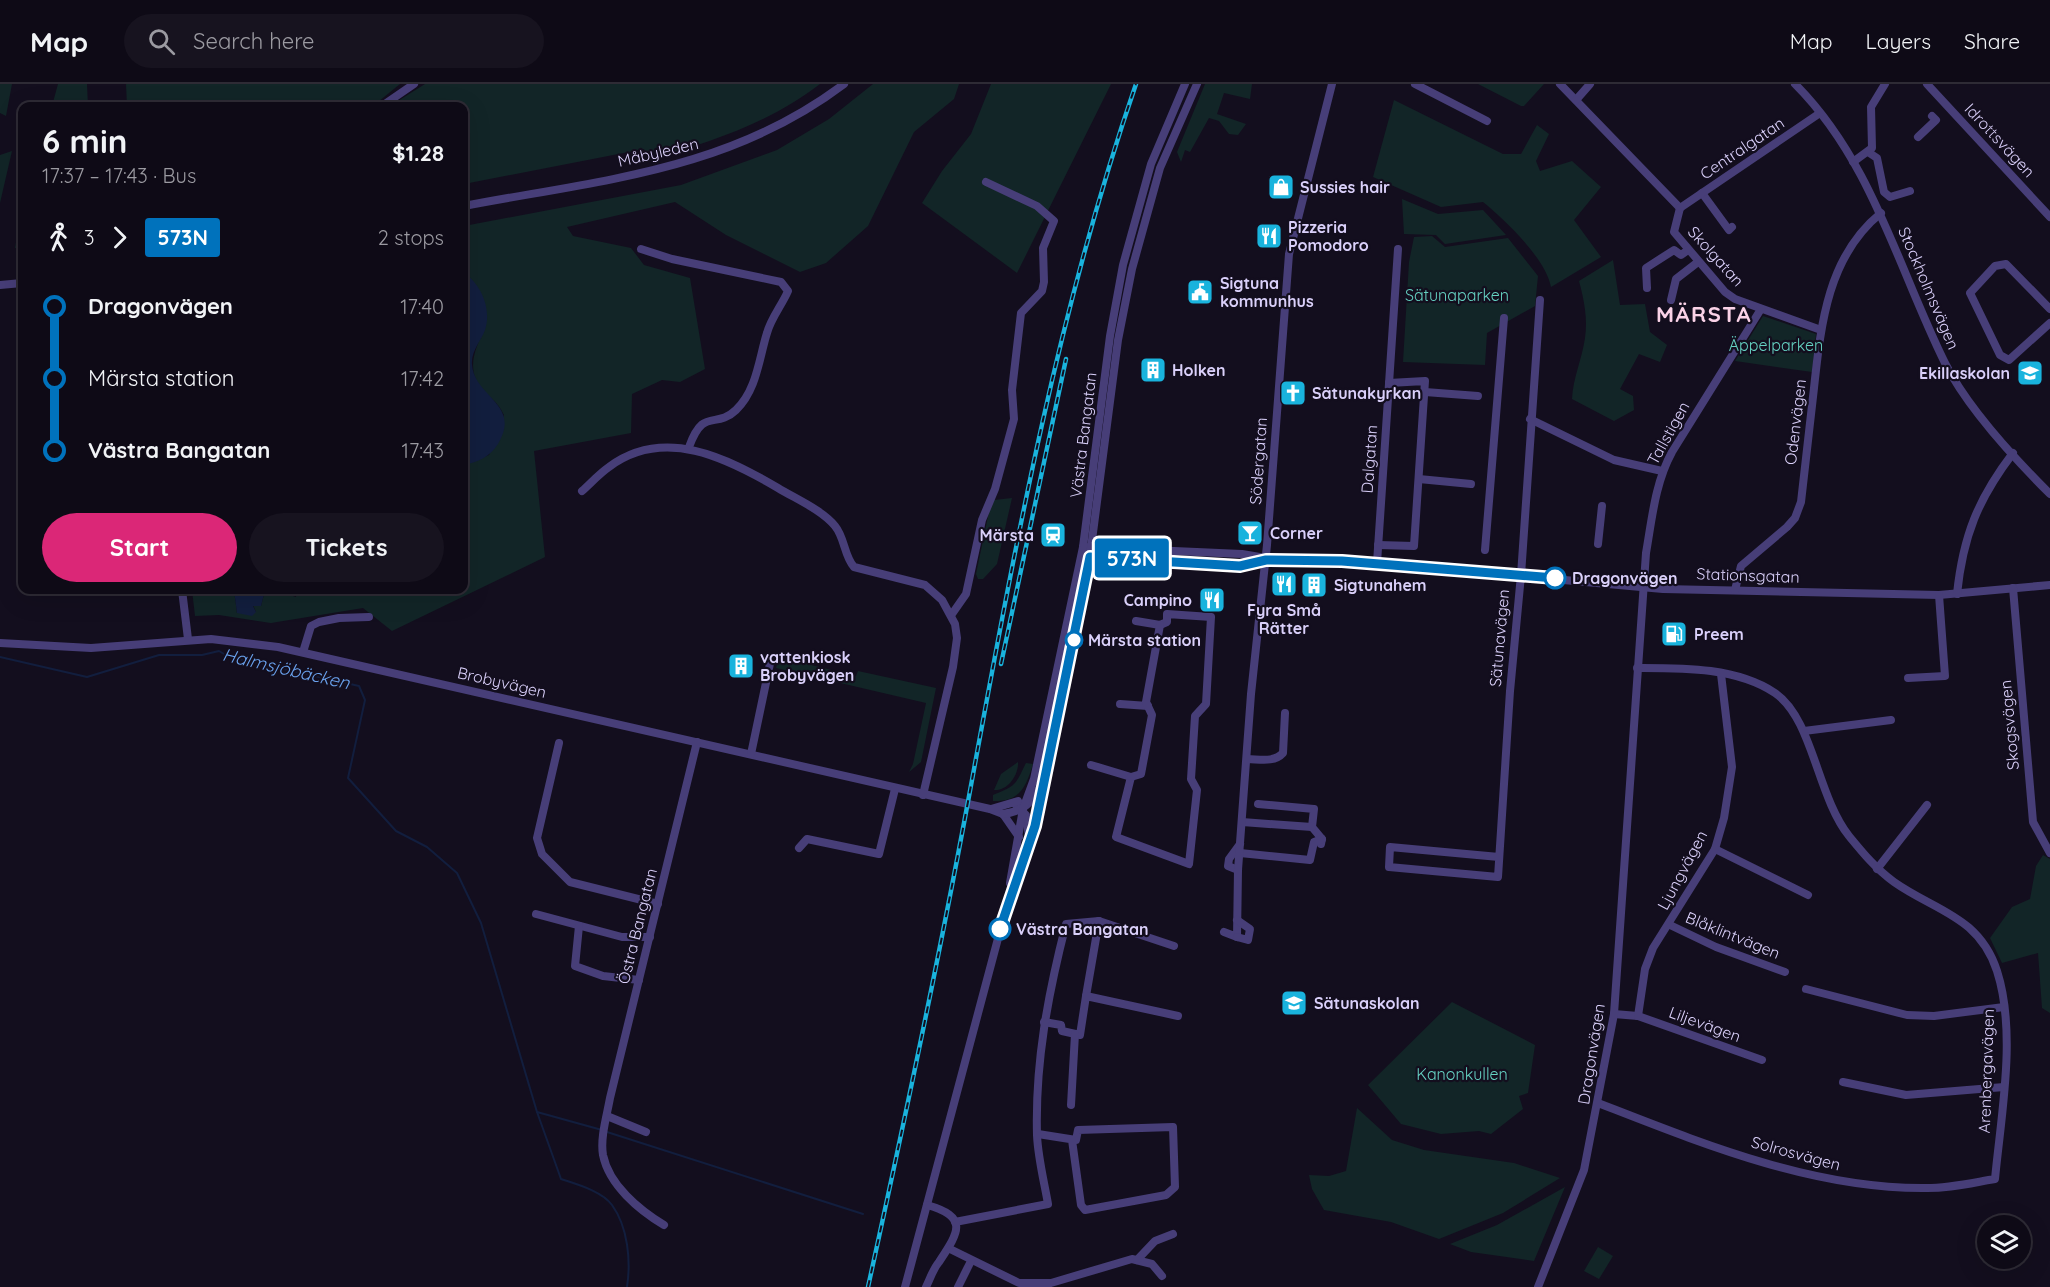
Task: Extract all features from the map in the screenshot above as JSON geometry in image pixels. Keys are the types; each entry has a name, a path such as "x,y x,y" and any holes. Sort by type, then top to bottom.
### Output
{"street":[{"path":"388,102 414,84"},
{"name":"Måbyleden","path":"468,205 645,172 705,157 779,126 844,84"},
{"name":"Västra Bangatan","path":"1028,796 1034,780 1087,552 1110,336 1123,265 1151,164 1185,84"},
{"name":"Västra Bangatan","path":"905,1287 1004,916 1035,826 1087,552 1118,340 1132,269 1160,168 1197,84"},
{"name":"Södergatan","path":"1237,920 1250,929 1251,936 1248,940 1244,941 1237,937 1237,920 1238,870 1266,560 1289,254 1332,84"},
{"path":"1415,84 1487,122"},
{"name":"Skolgatan","path":"1560,84 1680,208 1674,232 1725,292 1736,300 1821,330"},
{"path":"1576,100 1590,84"},
{"name":"Stockholmsvägen","path":"1795,84 1820,113 1853,162 1881,213 1946,365 1965,394 2050,494"},
{"path":"1853,162 1868,152 1874,143 1871,107 1884,84"},
{"name":"Idrottsvägen","path":"1927,84 2050,217"},
{"name":"Centralgatan","path":"1680,208 1820,113"},
{"path":"1918,137 1936,120 1932,116"},
{"path":"1868,152 1877,158 1884,192 1890,197 1910,191"},
{"path":"952,614 966,594 971,579 982,520 994,489 1014,419 1012,390 1021,313 1042,291 1043,248 1054,221 1037,206 986,182"},
{"path":"1702,193 1729,230 1732,227"},
{"name":"Odenvägen","path":"1735,590 1741,566 1795,518 1801,502 1821,330 1834,277 1865,226 1881,213"},
{"path":"641,249 672,259 781,282 788,291 767,332 756,377 747,394 736,410 727,416 703,422 695,429 689,447"},
{"name":"Dalgatan","path":"1377,563 1398,249"},
{"path":"1647,288 1646,268 1674,250 1681,255 1688,250"},
{"path":"1671,300 1676,279 1698,262"},
{"path":"2050,309 2006,264 1995,266 1970,293 2000,354 2008,360 2050,323"},
{"path":"0,285 18,283"},
{"name":"Sätunavägen","path":"1499,857 1390,847 1389,867 1498,877 1540,300"},
{"name":"Tallstigen","path":"1644,588 1646,553 1662,471 1761,309"},
{"path":"1485,550 1504,318"},
{"path":"1378,545 1414,546 1425,392 1425,381 1389,383"},
{"path":"1425,392 1478,396"},
{"path":"1530,419 1614,460 1662,471"},
{"path":"582,491 610,466 634,453 664,447 689,447 738,464 834,525 854,567 925,585 942,600 952,614 957,638 953,667 923,795"},
{"path":"1957,594 1962,557 1970,524 1995,476 2013,453"},
{"path":"1419,479 1471,484"},
{"path":"1598,544 1602,506"},
{"name":"Stationsgatan","path":"1087,552 1242,554 1266,560 1377,563 1644,588 1939,595 2050,585"},
{"name":"Dragonvägen","path":"1538,1287 1584,1170 1614,1014 1644,588"},
{"name":"Skogsvägen","path":"2013,588 2033,822 2039,838 2050,853"},
{"path":"183,594 189,639"},
{"path":"1908,678 1945,676 1939,595"},
{"path":"1131,777 1116,837 1189,864 1197,790 1191,780 1195,716 1206,704 1211,617 1167,614 1167,622 1160,625 1136,621"},
{"path":"303,652 311,626 319,622 369,618"},
{"path":"1091,765 1131,777 1141,774 1152,715 1148,706 1160,625"},
{"name":"Brobyvägen","path":"0,643 91,648 189,639 234,640 303,652 990,809 1003,814"},
{"path":"751,754 771,659"},
{"name":"Arenbergavägen","path":"1638,668 1693,669 1721,674 1748,681 1775,693 1794,713 1804,731 1832,810 1847,834 1877,869 1895,883 1947,911 1969,927 1985,944 1997,972 2004,1007 2004,1087 1995,1179"},
{"name":"Ljungvägen","path":"1638,1016 1645,969 1653,948 1670,925 1715,849 1726,808 1732,767 1721,674"},
{"path":"1120,705 1148,706"},
{"path":"1247,759 1275,760 1280,757 1283,753 1286,713"},
{"path":"1804,731 1891,720"},
{"name":"Östra Bangatan","path":"664,1225 638,1210 615,1179 603,1152 607,1116 697,742"},
{"path":"559,743 537,838 542,855 570,882 658,904"},
{"name":"Västra Bangatan","path":"1004,916 1023,808 1031,802 1045,776"},
{"path":"799,848 807,839 879,854 895,789"},
{"path":"1023,808 1028,796"},
{"name":"Brobyvägen","path":"990,809 1014,803 1028,796"},
{"path":"1014,803 1023,808"},
{"path":"1240,849 1310,860 1314,842 1321,842 1312,827 1314,809 1258,804"},
{"path":"1877,869 1927,806"},
{"path":"1019,837 1003,814 1023,808"},
{"name":"Västra Bangatan","path":"1023,808 1029,826 1029,840"},
{"path":"1242,822 1312,827"},
{"path":"1715,849 1808,895"},
{"path":"536,914 622,937 650,937"},
{"path":"955,1222 1011,1213 1048,1204 1038,1134 1040,1048 1048,994 1066,924 1099,921 1174,946"},
{"path":"1044,1022 1061,1025 1062,1031 1080,1035 1099,921"},
{"name":"Blåklintvägen","path":"1670,925 1716,947 1785,972"},
{"path":"579,926 575,966 603,976 639,980"},
{"path":"1224,932 1237,937"},
{"path":"1806,989 1907,1015 1934,1016 2004,1007"},
{"path":"1086,996 1178,1016"},
{"path":"1614,1014 1638,1016"},
{"name":"Liljevägen","path":"1638,1016 1762,1060"},
{"path":"1071,1105 1075,1034"},
{"path":"1843,1082 1906,1095 2004,1087"},
{"name":"Solrosvägen","path":"1598,1103 1713,1147 1827,1178 1892,1188 1925,1188 1995,1179"},
{"path":"607,1116 646,1132"},
{"path":"1038,1134 1076,1140 1078,1130 1173,1127 1175,1187 1166,1195 1085,1210 1081,1205 1072,1140"},
{"path":"926,1287 938,1262 950,1249 956,1235 955,1222 949,1213 927,1205"},
{"path":"1137,1260 1155,1241 1173,1234"},
{"path":"950,1249 1018,1285 1051,1283 1131,1259 1152,1264 1162,1276"},
{"path":"958,1287 971,1262"}],"green space":[{"path":"0,84 12,84 6,116 0,113"},
{"path":"58,84 87,84 88,102 53,102"},
{"path":"126,84 400,84 378,102 127,102"},
{"path":"425,84 820,84 760,121 650,160 644,149 468,183 468,102 396,102"},
{"path":"873,84 959,84 954,99 914,132 868,226 826,263 800,272 726,235 675,202 567,227 573,236 631,248 644,265 690,278 705,369 680,382 662,380 632,394 631,433 534,451 545,557 392,631 363,608 271,623 219,615 195,616 192,594 235,594 237,613 256,612 253,605 261,606 264,594 287,594 296,597 296,594 468,594 468,463 489,455 504,415 474,375 475,352 485,328 468,275 468,225 681,185 777,150 829,119"},
{"path":"991,84 1111,84 1017,273 922,203 942,171 971,134"},
{"path":"1205,84 1252,84 1250,99 1224,93 1217,114 1246,124 1238,135 1229,134 1219,121 1209,118 1190,152 1185,150 1181,162 1177,152"},
{"path":"1478,84 1544,84 1524,106 1521,106"},
{"path":"1394,100 1503,154 1521,154 1537,125 1549,134 1536,161 1540,171 1572,161 1601,187 1574,220 1601,257 1551,287 1548,276 1533,253 1513,229 1483,202 1441,207 1373,177"},
{"path":"12,151 0,203 0,155"},
{"path":"1402,199 1438,214 1483,210 1506,235 1445,244 1436,235 1404,234"},
{"path":"18,231 18,248 15,248"},
{"name":"Sätunaparken","path":"1432,236 1445,247 1508,238 1538,276 1535,306 1487,333 1485,365 1403,362 1409,262 1414,237"},
{"path":"1613,260 1620,305 1645,304 1650,332 1667,345 1660,362 1639,354 1620,389 1633,396 1634,410 1614,421 1572,399 1586,331 1585,310 1579,281"},
{"name":"Äppelparken","path":"1763,316 1816,334 1812,372 1735,361"},
{"path":"1012,498 997,564 983,579 978,579 976,574 990,507 994,500"},
{"path":"779,657 856,676 858,671 936,688 921,762 909,772 913,764 926,703 776,668"},
{"path":"1018,762 1017,772 1012,781 1004,788 994,790 1001,774"},
{"path":"1026,763 1033,764 1028,780 1020,792 1010,799 993,801 993,795 1014,784"},
{"path":"2043,855 2050,859 2050,1013 2042,1008 2038,953 2002,963 1990,938 2012,907 2030,899 2036,866"},
{"name":"Kanonkullen","path":"1452,1002 1535,1045 1528,1093 1519,1096 1523,1109 1491,1134 1479,1131 1441,1134 1401,1124 1368,1085"},
{"path":"1357,1108 1392,1140 1424,1150 1514,1163 1560,1178 1503,1213 1439,1239 1391,1222 1324,1210 1312,1189 1309,1175 1329,1176 1346,1171"},
{"path":"1565,1187 1534,1261 1471,1252 1450,1244 1497,1225"},
{"path":"1598,1247 1613,1256 1599,1279 1584,1271"}],"water":[{"path":"468,276 480,290 487,314 485,330 472,359 475,376 495,401 504,419 504,430 495,449 468,464"},
{"path":"235,594 264,594 261,606 253,606 256,612 252,616 237,613"}],"waterway":[{"name":"Halmsjöbäcken","path":"0,657 87,677 159,655 202,655 219,651 229,657 359,686 365,700 348,778 396,831 427,847 457,873 481,923 537,1112 602,1130"},
{"path":"537,1112 561,1179 588,1189 608,1200 622,1223 629,1266 627,1287"},
{"path":"607,1132 863,1214"}],"railway":[{"path":"868,1287 932,988 1038,442 1082,262 1107,173 1136,84"},
{"path":"1001,664 1066,359"}],"bus line":[{"name":"573N","path":"1000,929 1035,826 1090,557 1240,566 1266,560 1342,561 1555,578"}],"place":[{"name":"Sussies hair","path":"1281,187"},
{"name":"Pizzeria Pomodoro","path":"1269,236"},
{"name":"Sigtuna kommunhus","path":"1200,292"},
{"name":"Holken","path":"1153,370"},
{"name":"Ekillaskolan","path":"2030,373"},
{"name":"Sätunakyrkan","path":"1293,393"},
{"name":"Corner","path":"1250,533"},
{"name":"Märsta","path":"1053,535"},
{"name":"Dragonvägen","path":"1555,578"},
{"name":"Fyra Små Rätter","path":"1284,584"},
{"name":"Sigtunahem","path":"1314,585"},
{"name":"Campino","path":"1212,600"},
{"name":"Preem","path":"1674,634"},
{"name":"Märsta station","path":"1074,640"},
{"name":"vattenkiosk Brobyvägen","path":"741,666"},
{"name":"Västra Bangatan","path":"1000,929"},
{"name":"Sätunaskolan","path":"1294,1003"}],"district":[{"name":"MÄRSTA","path":"1704,314"}]}
